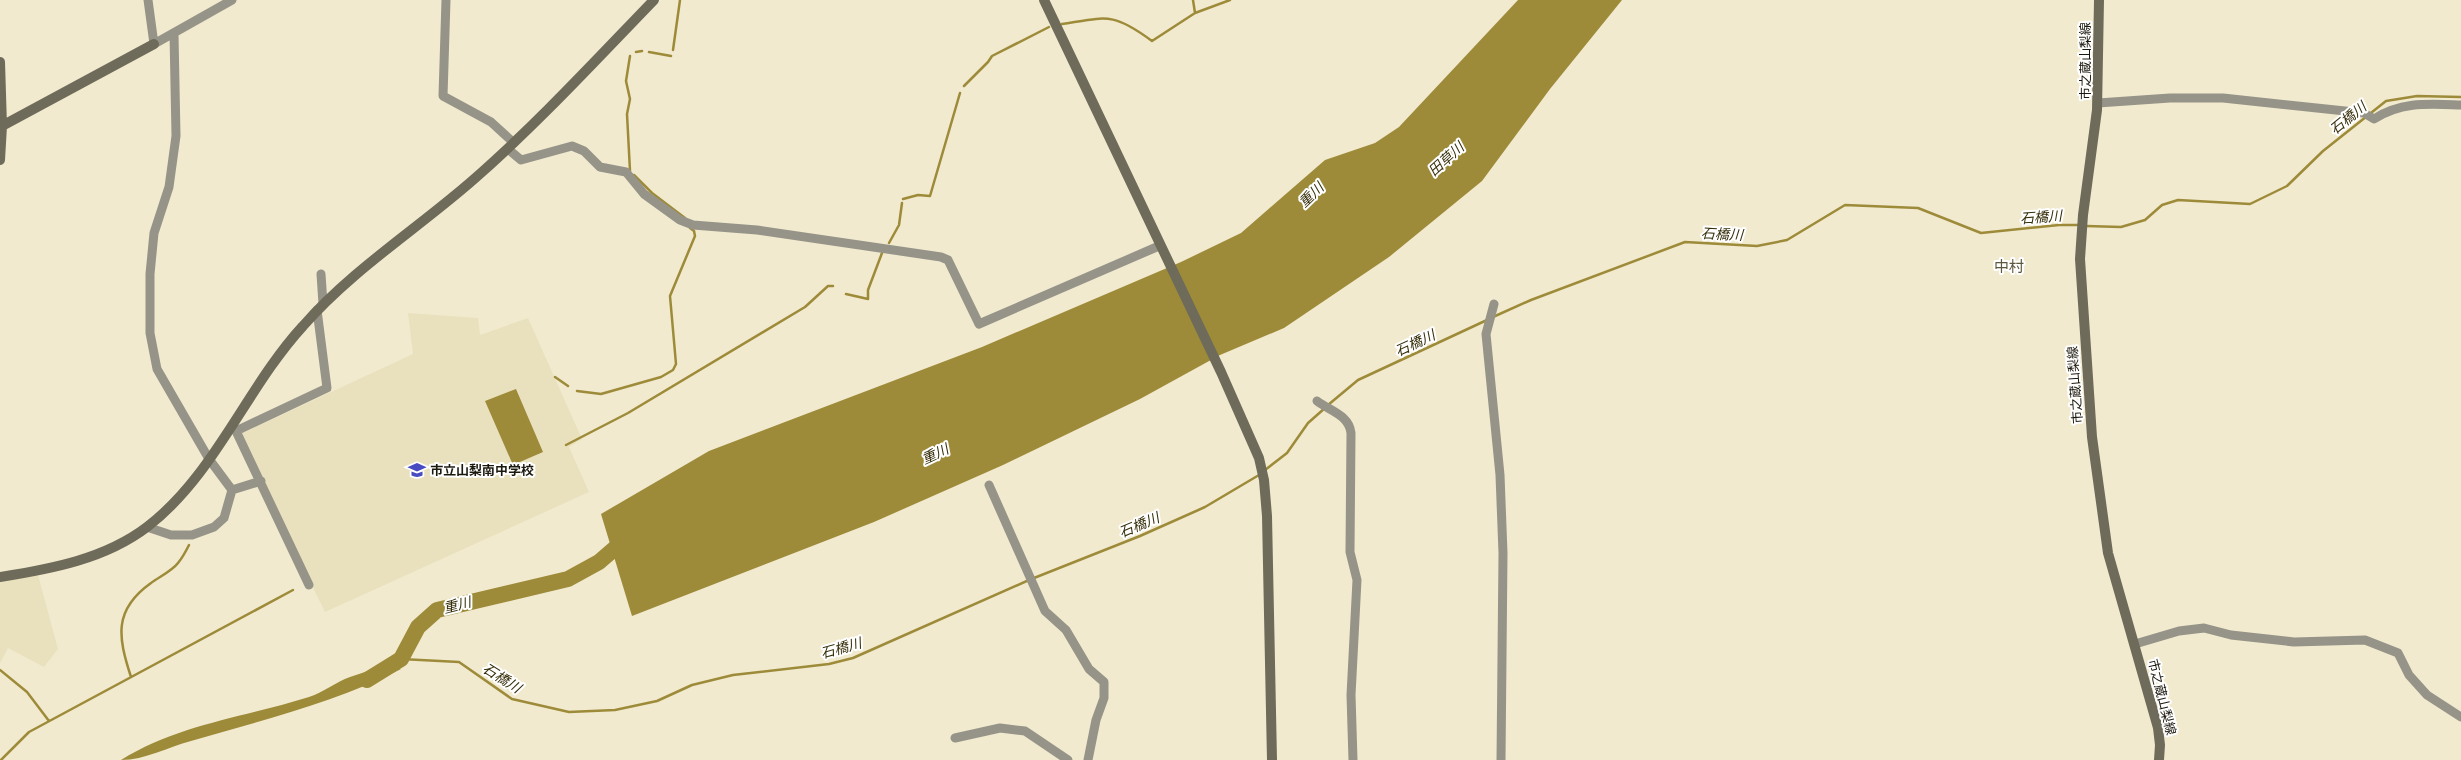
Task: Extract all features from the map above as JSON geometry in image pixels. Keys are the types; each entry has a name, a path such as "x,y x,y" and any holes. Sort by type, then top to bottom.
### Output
{"street":[{"path":"148,0 154,44"},
{"path":"1,127 174,34 232,0"},
{"path":"446,0 443,96 491,122 521,160 572,146 584,150 600,168 626,172 644,194 680,220 693,225 757,230 941,256 948,260 979,324 1159,246"},
{"path":"0,577 37,571 91,556 120,544 147,527 184,491 209,459 281,351 320,307 436,212 511,146 654,0"},
{"path":"1044,0 1159,246 1221,372 1259,458 1264,480 1270,613 1272,760"},
{"name":"市之蔵山梨線","path":"2099,0 2098,103 2082,224 2080,259 2092,438 2108,553 2158,728 2160,745 2159,760"},
{"path":"174,34 176,136 169,187 154,233 150,274 150,333 157,369 209,459 232,490"},
{"path":"0,62 0,160"},
{"path":"2098,103 2170,98 2223,98 2368,115 2374,118 2389,109 2408,106 2461,105"},
{"path":"309,585 261,480 236,431 327,388 320,307 321,274"},
{"path":"1494,304 1486,334 1500,475 1503,553 1501,760"},
{"path":"1318,401 1328,410 1344,417 1350,424 1351,433 1350,552 1357,580 1351,694 1353,760"},
{"path":"232,490 261,480"},
{"path":"989,485 1044,611 1066,630 1088,670 1104,682 1104,698 1096,720 1088,760"},
{"path":"147,527 171,535 192,535 214,527 224,518 232,490"},
{"path":"2135,644 2179,631 2204,628 2231,635 2294,642 2365,640 2398,652 2409,675 2427,695 2461,717"},
{"path":"955,738 1000,728 1025,731 1068,760"}],"shaded area":[{"name":"市立山梨南中学校","path":"408,313 478,318 480,335 528,318 582,439 569,447 589,492 325,612 236,431 245,432 413,354"},
{"path":"37,571 58,649 44,667 8,648 0,663 0,577"}],"water":[{"name":"田草川","path":"1518,0 1622,0 1550,89 1482,181 1389,257 1284,328 1220,355 1140,399 1003,465 874,522 632,616 601,514 709,451 982,347 1181,262 1241,233 1325,160 1375,143 1399,127"},
{"path":"516,389 543,452 513,465 485,401"},
{"path":"374,669 401,669 350,692 298,710 182,744 148,756 121,760 166,738 213,722 309,697 345,679"}],"waterway":[{"path":"673,50 680,0"},
{"path":"1062,24 1109,19 1128,25 1152,41 1195,13 1193,0"},
{"path":"1195,13 1230,0"},
{"path":"964,86 992,56 1049,27"},
{"path":"636,52 642,51"},
{"path":"649,52 671,56"},
{"path":"630,56 626,81 630,99 627,114 630,171"},
{"path":"903,199 918,195 930,196 960,93"},
{"name":"石橋川","path":"2086,226 2121,227 2145,220 2162,205 2178,200 2250,204 2287,186 2323,151 2386,101 2417,96 2461,97"},
{"path":"634,175 652,193 685,218"},
{"path":"889,243 899,225 902,203"},
{"name":"石橋川","path":"1493,317 1531,300 1685,242 1757,246 1787,240 1845,205 1918,208 1981,233 2059,225 2079,225"},
{"path":"577,391 601,394 661,377 673,370 676,364 670,296 695,236 694,231 690,228"},
{"path":"846,294 868,299 868,290 882,253"},
{"path":"566,445 628,413 805,307 828,286 833,286"},
{"name":"石橋川","path":"1328,405 1358,380 1487,320"},
{"path":"555,377 568,386"},
{"name":"石橋川","path":"1265,470 1287,453 1308,423 1325,408"},
{"name":"石橋川","path":"1034,578 1140,536 1205,507 1259,475"},
{"name":"重川","path":"367,680 401,659 418,627 437,610 568,579 599,562 628,537"},
{"path":"131,677 123,649 122,625 125,614 130,603 139,593 175,566 189,545"},
{"name":"石橋川","path":"401,659 459,662 512,699 569,712 615,710 657,701 692,685 733,675 829,664 853,658 1029,580"},
{"path":"1,760 29,732 293,590"},
{"path":"0,670 27,692 49,721"}],"place":[{"name":"市立山梨南中学校","path":"417,470"}],"district":[{"name":"中村","path":"2009,267"}]}
